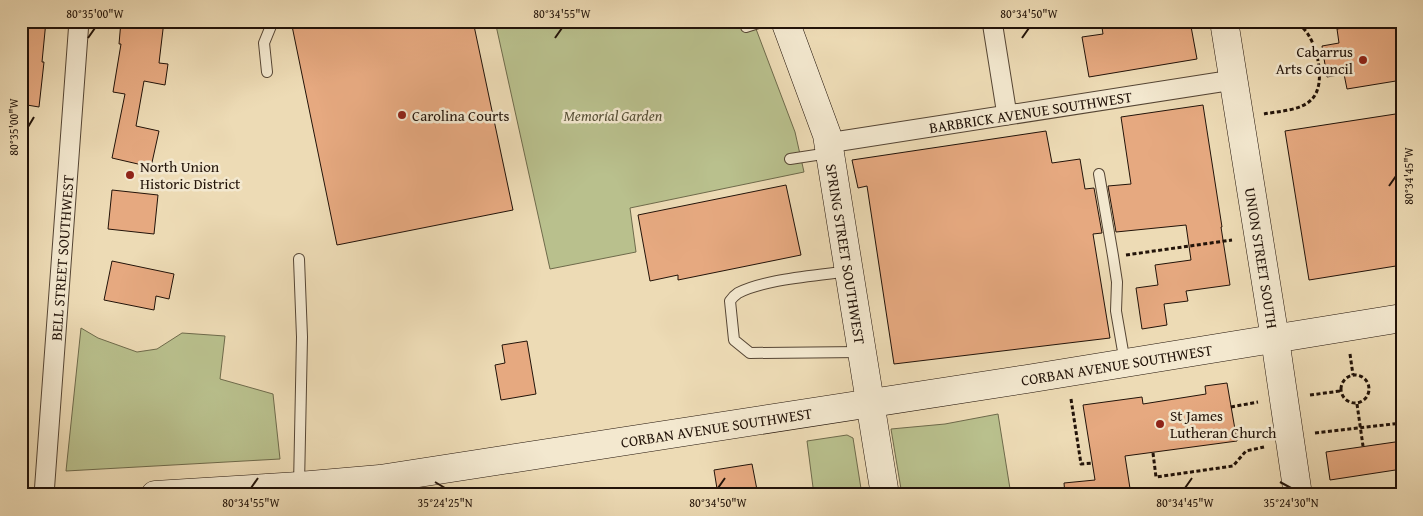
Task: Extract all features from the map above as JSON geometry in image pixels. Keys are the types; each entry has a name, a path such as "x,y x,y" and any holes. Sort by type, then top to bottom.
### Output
{"street":[{"name":"BELL STREET SOUTHWEST","path":"44,495 78,21"},
{"name":"SPRING STREET SOUTHWEST","path":"785,21 829,148 884,495"},
{"path":"992,21 1007,115"},
{"name":"UNION STREET SOUTH","path":"1224,21 1298,495"},
{"name":"BARBRICK AVENUE SOUTHWEST","path":"829,148 1007,115 1233,80"},
{"name":"CORBAN AVENUE SOUTHWEST","path":"155,495 300,486 381,487 870,402 1402,318"}],"lane":[{"path":"267,72 264,44 273,21"},
{"path":"746,27 764,21"},
{"path":"790,159 829,148"},
{"path":"1099,174 1114,256 1117,282 1116,310 1125,363"},
{"path":"299,259 302,337 300,486"},
{"path":"849,270 785,280 755,287 736,294 730,301 734,340 750,354 862,352"}],"path":[{"path":"1264,114 1300,107 1313,99 1319,85 1314,45 1303,28 1293,21"},
{"path":"1140,253 1232,240"},
{"path":"1350,354 1353,375"},
{"path":"1353,375 1364,378 1368,383 1369,388 1366,398 1357,404 1346,400 1340,392 1341,383 1348,376 1353,375"},
{"path":"1310,395 1340,392"},
{"path":"1071,399 1081,464 1093,463"},
{"path":"1231,407 1258,402"},
{"path":"1357,404 1363,446"},
{"path":"1316,433 1402,423"},
{"path":"1153,452 1156,477 1233,466 1246,451 1264,447"}],"green space":[{"name":"Memorial Garden","path":"495,21 753,21 795,132 804,172 630,208 636,252 550,269"},
{"path":"81,328 98,338 137,352 157,349 182,333 225,336 220,379 273,394 280,459 66,471"},
{"path":"998,414 1011,495 902,495 891,429 945,424"},
{"path":"847,435 853,438 862,495 814,495 807,441"}],"building":[{"path":"21,21 46,21 39,107 21,104"},
{"path":"121,21 164,21 159,63 168,64 165,85 144,81 136,126 159,131 151,167 112,158 125,94 113,92 121,44 119,44"},
{"name":"Carolina Courts","path":"291,21 473,21 513,210 337,245"},
{"path":"1101,21 1190,21 1197,59 1089,77 1082,37 1103,34"},
{"name":"Cabarrus Arts Council","path":"1385,21 1402,21 1402,80 1347,89 1344,74 1327,77 1322,46 1339,43 1337,29"},
{"path":"1203,105 1230,285 1186,291 1188,301 1164,304 1167,325 1142,329 1136,288 1158,285 1155,265 1191,260 1186,225 1116,232 1108,186 1131,184 1121,117"},
{"path":"1402,113 1402,265 1309,280 1285,131"},
{"path":"1046,131 1052,163 1080,159 1085,189 1094,188 1102,233 1093,234 1110,338 894,364 867,186 858,188 852,160"},
{"path":"786,185 801,255 678,280 678,275 650,281 638,215"},
{"path":"112,190 158,195 154,234 108,229"},
{"path":"112,261 174,274 169,299 156,296 154,310 104,300"},
{"path":"527,341 536,394 501,400 495,365 505,363 502,345"},
{"name":"St James Lutheran Church","path":"1227,383 1237,441 1125,456 1131,495 1065,495 1064,483 1095,480 1083,405 1142,397 1143,404 1206,394 1205,386"},
{"path":"1402,441 1402,469 1330,480 1326,452"},
{"path":"752,464 758,495 718,495 714,470"}],"place":[{"name":"Cabarrus Arts Council","path":"1363,60"},
{"name":"Carolina Courts","path":"402,115"},
{"name":"North Union Historic District","path":"130,175"},
{"name":"St James Lutheran Church","path":"1160,424"}]}
